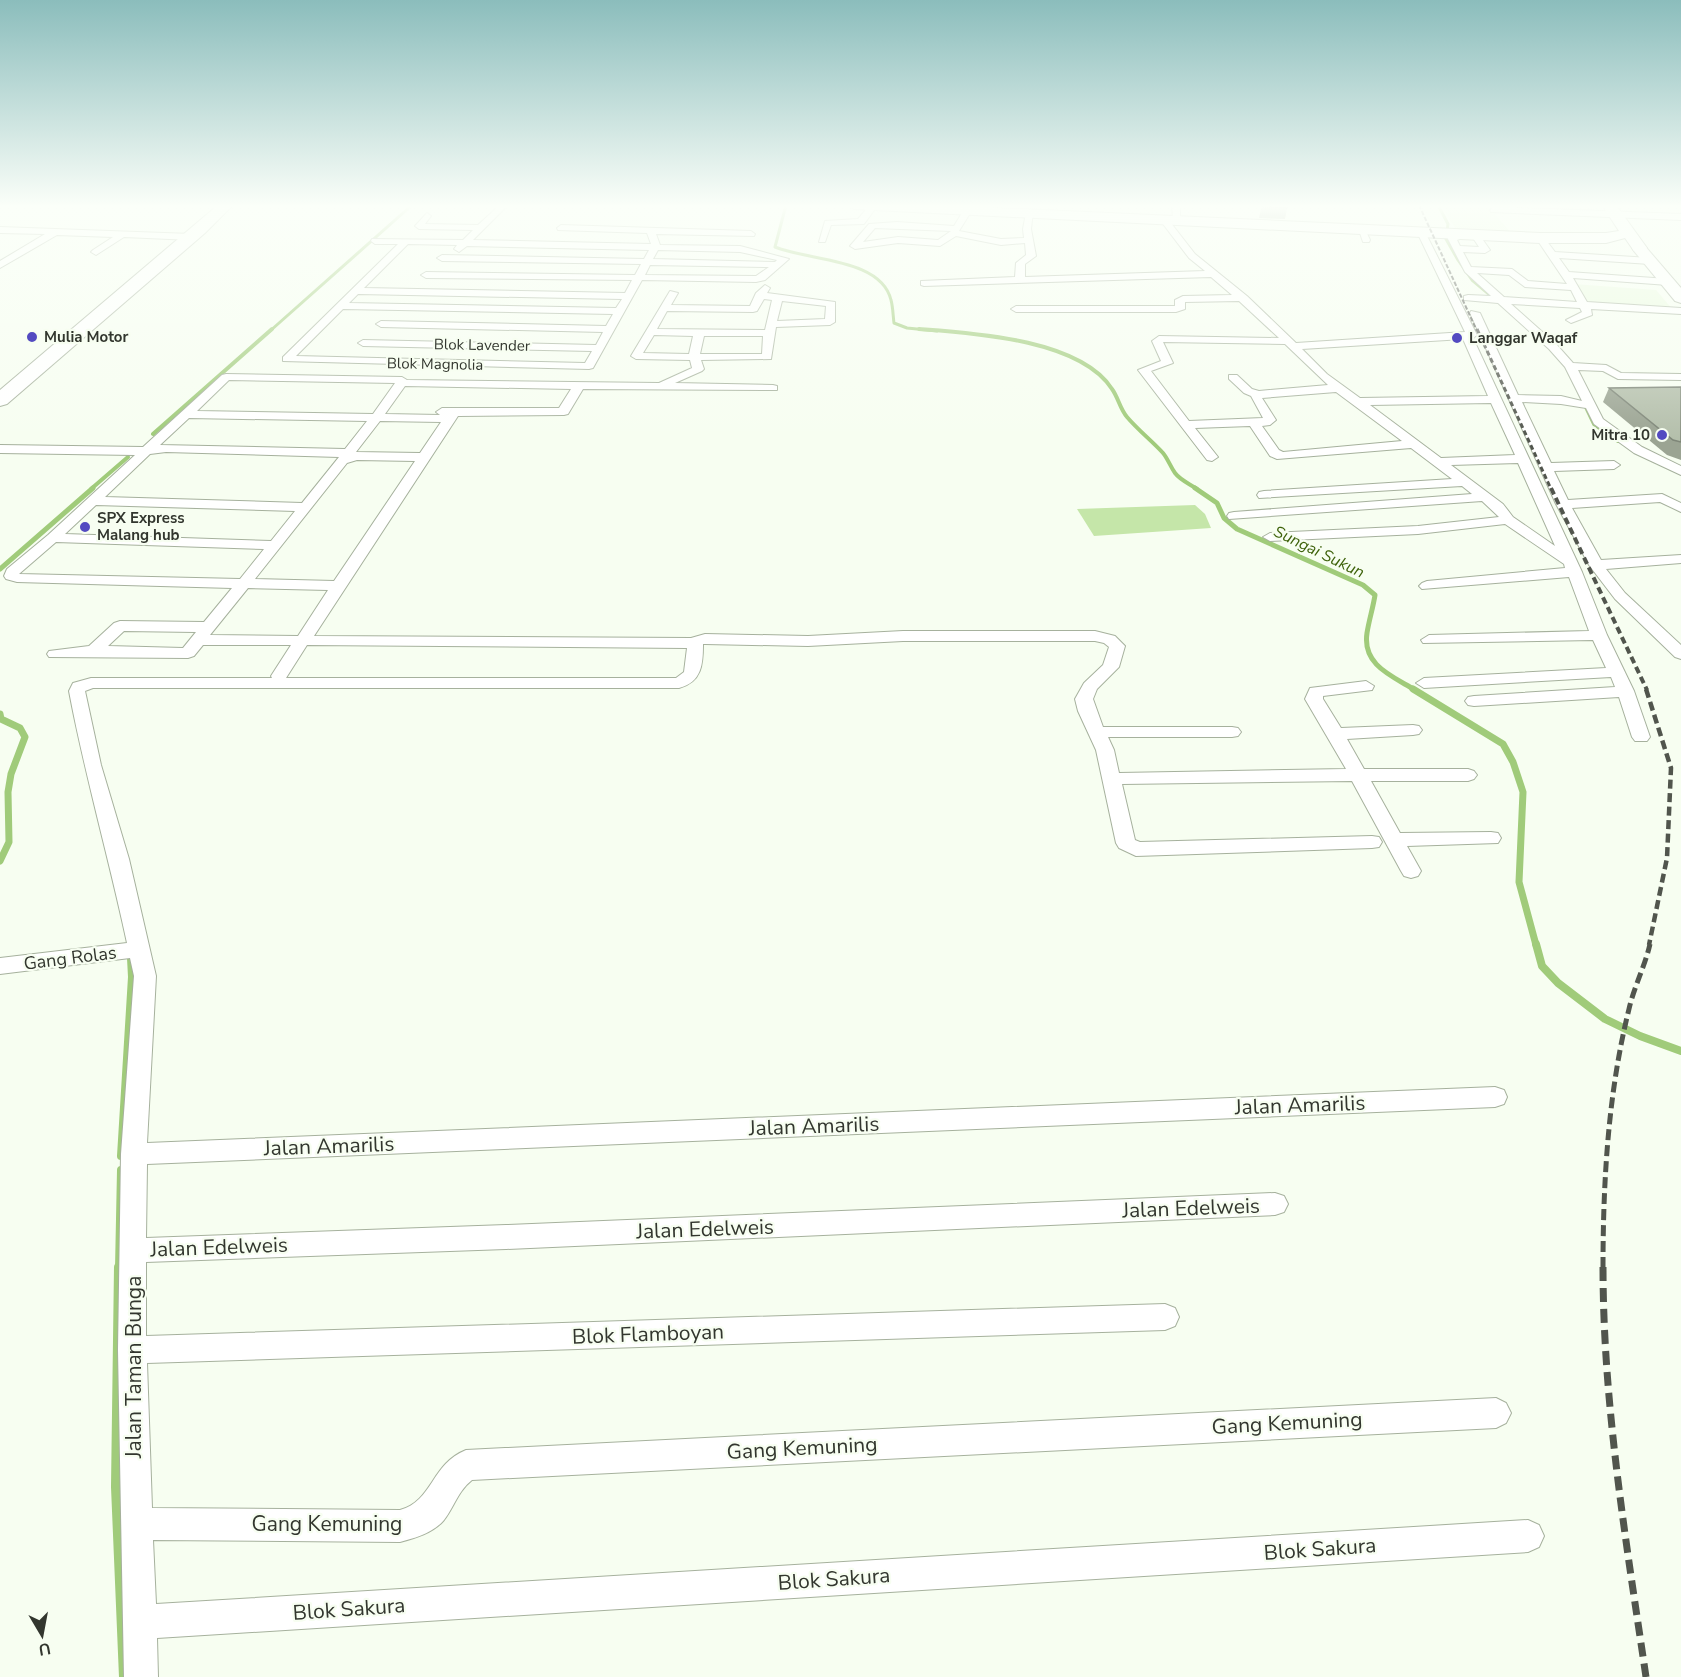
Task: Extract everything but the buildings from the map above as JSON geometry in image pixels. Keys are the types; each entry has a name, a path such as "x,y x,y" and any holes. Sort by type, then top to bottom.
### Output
{"highway":[{"path":"0,400 138,283"}],"main road":[{"path":"1669,283 1681,298"}],"street":[{"path":"340,306 363,283"},
{"path":"350,362 424,283"},
{"path":"600,348 635,283"},
{"path":"1225,283 1292,343 1337,388 1498,507 1508,520 1573,567"},
{"path":"1212,457 1144,370 1167,363 1157,341 1159,339 1292,343 1472,334 1441,283"},
{"path":"1481,283 1553,347 1570,366 1586,405 1598,422 1638,450 1681,471"},
{"path":"1524,283 1574,287"},
{"path":"1571,320 1587,314 1584,304 1572,283"},
{"path":"355,291 628,296"},
{"path":"649,332 699,333 770,329 831,321 829,303 778,297 762,292 753,309"},
{"path":"1681,311 1467,296 1563,504 1596,565 1624,601 1681,654"},
{"path":"774,309 753,309 677,298 649,332 636,356 696,363 767,357 770,329 778,297"},
{"path":"1022,324 1015,305 1176,309 1181,307 1179,302 1182,299 1243,298"},
{"path":"340,306 619,311"},
{"name":"Blok Magnolia","path":"340,306 287,358 350,362 584,367 592,364 600,348"},
{"path":"386,324 610,329"},
{"path":"696,363 699,333"},
{"path":"1467,336 1573,567 1599,635 1626,691 1641,737"},
{"name":"Blok Lavender","path":"369,343 600,348"},
{"path":"660,386 696,363"},
{"path":"696,363 721,387"},
{"path":"1570,366 1606,368 1618,376 1681,377"},
{"path":"338,586 242,585 12,576 12,572 94,501 224,379 232,376 398,379 402,380 402,383"},
{"path":"1233,377 1248,391 1257,395 1337,388"},
{"path":"402,383 772,388"},
{"path":"171,677 242,585 349,457 402,383"},
{"path":"187,414 452,416 560,412 564,411 579,385"},
{"path":"1186,425 1266,422 1270,420 1256,398 1257,395"},
{"path":"1515,398 1561,400 1586,405"},
{"path":"1358,402 1495,399"},
{"path":"279,676 452,416"},
{"path":"1254,423 1274,453 1282,456 1412,444"},
{"path":"0,439 12,439 25,449"},
{"path":"0,449 147,451 158,456 238,454 426,457"},
{"path":"1438,462 1523,459"},
{"path":"1547,467 1614,465"},
{"path":"1264,495 1464,482"},
{"path":"1234,516 1484,497"},
{"path":"1563,504 1662,498 1681,508"},
{"path":"94,501 306,507"},
{"path":"1270,537 1418,530 1508,520"},
{"path":"53,538 276,544"},
{"path":"1596,565 1681,559"},
{"path":"1427,586 1573,567"},
{"path":"94,651 120,626 198,640"},
{"path":"1429,640 1599,635"},
{"path":"55,654 198,640 695,643 705,639 808,641 903,636 1095,636 1109,639 1117,646 1111,667 1090,687 1084,699 1105,750 1126,843 1136,849 1372,842"},
{"name":"Jalan Taman Bunga","path":"141,1677 132,1350 135,1250 134,1154 145,976 119,860 92,765 77,691 79,687 91,683 679,683 688,680 693,675 695,643"},
{"path":"1535,665 1614,667"},
{"path":"1424,683 1614,667"},
{"path":"1366,686 1316,692 1314,699 1336,734 1411,871"},
{"path":"1474,701 1626,691"},
{"path":"1336,734 1413,730"},
{"path":"1098,732 1232,732"},
{"path":"1111,779 1293,775 1467,775"},
{"path":"1392,840 1491,838"},
{"name":"Gang Rolas","path":"0,966 140,949"},
{"name":"Jalan Amarilis","path":"134,1154 1495,1097"},
{"name":"Jalan Edelweis","path":"135,1250 506,1237 1275,1204"},
{"name":"Blok Flamboyan","path":"132,1350 1164,1317"},
{"name":"Gang Kemuning","path":"136,1524 400,1526 417,1523 430,1514 453,1474 466,1465 1496,1413"},
{"name":"Blok Sakura","path":"141,1622 1528,1536"}],"shaded area":[{"path":"1573,284 1656,290 1673,310 1586,304"}],"green space":[{"path":"1195,505 1205,514 1211,528 1094,536 1077,509"}],"waterway":[{"path":"270,331 324,283"},
{"name":"Sungai Sukun","path":"882,283 891,300 894,323 907,328 937,331"},
{"path":"1476,283 1497,301"},
{"path":"153,434 272,329"},
{"name":"Sungai Sukun","path":"919,329 967,333 1023,342 1051,349 1076,359 1097,372 1112,389 1127,417 1163,453 1177,475 1197,489"},
{"path":"1583,401 1594,424 1618,441"},
{"path":"91,489 128,457"},
{"path":"0,569 93,488"},
{"name":"Sungai Sukun","path":"1195,488 1217,503 1224,518 1237,529 1363,585 1375,595 1367,633 1369,653 1380,668 1415,690"},
{"name":"Sungai Sukun","path":"1413,689 1503,744 1513,762 1523,792 1519,882 1536,945"},
{"path":"0,714 1,719 20,728 25,737 11,774 8,792 9,842 0,861"},
{"name":"Sungai Sukun","path":"1536,944 1542,966 1558,983 1605,1019 1640,1036 1681,1051"},
{"path":"121,1156 132,977 131,958"},
{"path":"119,1268 121,1170"},
{"path":"119,1267 116,1487 124,1677"}],"railway":[{"path":"1455,283 1477,331"},
{"path":"1477,329 1551,489"},
{"path":"1551,488 1647,690"},
{"path":"1646,689 1671,768 1667,858 1649,945"},
{"path":"1603,1267 1608,1138 1616,1073 1631,1001 1650,944"},
{"path":"1603,1267 1611,1421 1646,1677"}],"place":[{"name":"Mulia Motor","path":"32,337"},
{"name":"Langgar Waqaf","path":"1457,338"},
{"name":"Mitra 10","path":"1662,435"},
{"name":"SPX Express Malang hub","path":"85,527"}]}
